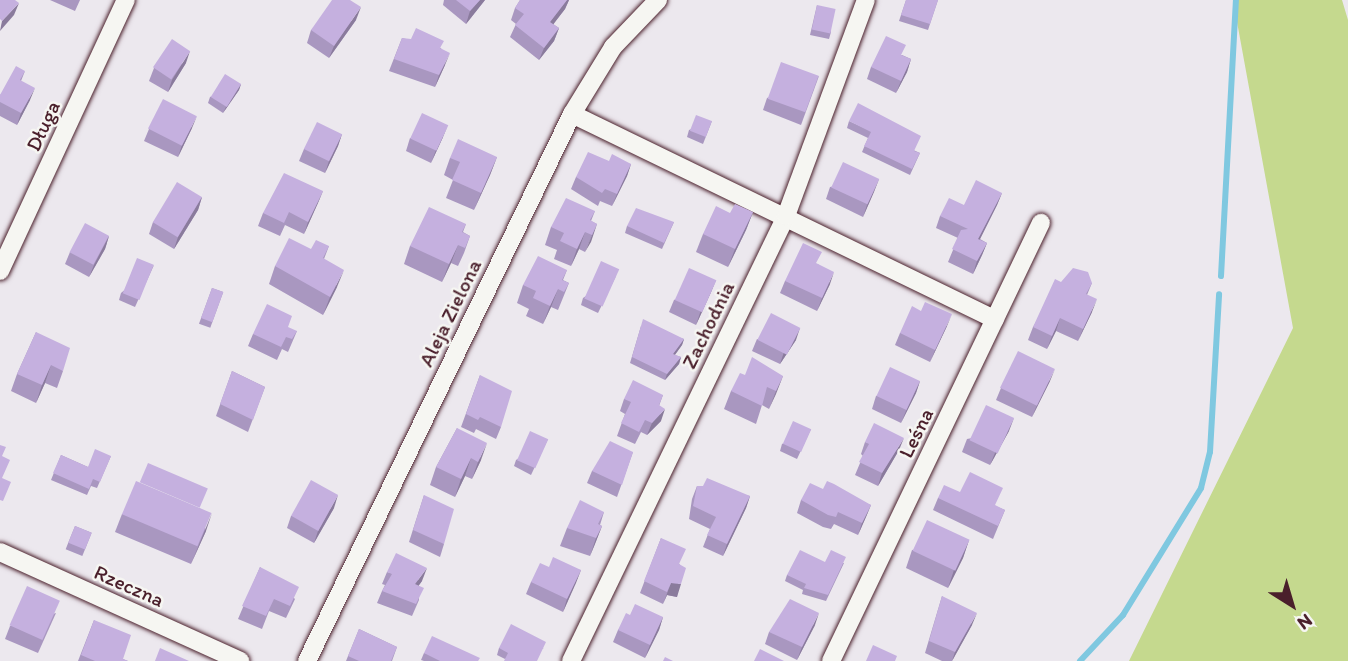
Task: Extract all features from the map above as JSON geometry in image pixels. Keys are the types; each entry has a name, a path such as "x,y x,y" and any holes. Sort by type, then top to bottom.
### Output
{"street":[{"name":"Długa","path":"0,271 126,0"},
{"name":"Aleja Zielona","path":"307,661 572,114 613,47 658,0"},
{"name":"Zachodnia","path":"571,661 786,216 866,0"},
{"path":"572,114 995,319"},
{"name":"Leśna","path":"831,661 1041,223"},
{"name":"Rzeczna","path":"0,552 240,661"}],"green space":[{"path":"1233,0 1342,0 1348,20 1348,661 1129,661 1293,328"}],"building":[{"path":"0,0 15,0 19,3 2,21 0,19"},
{"path":"332,0 350,0 361,7 334,46 311,30"},
{"path":"456,0 480,0 470,11"},
{"path":"520,0 567,0 550,22 559,28 544,48 515,25 524,14 515,8"},
{"path":"906,0 938,0 930,24 901,15"},
{"path":"817,5 836,9 830,33 812,29"},
{"path":"416,28 444,41 440,48 450,53 439,75 394,59 402,38 411,39"},
{"path":"886,36 906,45 901,55 911,59 901,81 871,67"},
{"path":"172,39 190,51 171,79 153,67"},
{"path":"781,62 819,76 805,112 768,99"},
{"path":"16,66 25,71 20,80 35,88 21,113 0,102 0,95"},
{"path":"225,74 241,84 227,107 211,97"},
{"path":"163,99 197,116 182,146 148,128"},
{"path":"858,103 921,136 914,151 920,153 912,169 864,146 871,132 849,121"},
{"path":"422,113 448,125 436,151 410,138"},
{"path":"696,115 712,121 706,137 690,131"},
{"path":"317,122 342,134 329,161 304,149"},
{"path":"458,139 497,157 481,193 452,180 460,162 450,158"},
{"path":"588,152 609,161 612,154 631,164 617,194 605,189 602,193 576,177"},
{"path":"843,162 879,179 867,204 831,187"},
{"path":"284,173 323,191 308,222 289,212 284,223 263,213"},
{"path":"976,180 1002,193 978,239 987,243 977,261 952,249 961,230 968,229 940,216 949,198 964,205"},
{"path":"177,182 202,197 178,237 153,222"},
{"path":"566,198 595,211 590,220 597,224 592,235 585,232 577,249 560,241 564,233 551,227"},
{"path":"735,204 753,212 735,249 703,234 716,206 730,213"},
{"path":"429,207 466,224 462,232 470,236 465,248 458,245 449,264 410,246"},
{"path":"636,208 674,222 664,243 627,226"},
{"path":"85,223 109,236 93,265 70,252"},
{"path":"289,238 311,249 316,240 329,246 323,258 344,270 330,297 275,266"},
{"path":"803,243 822,252 816,263 834,272 822,298 785,281"},
{"path":"538,256 567,270 562,280 569,283 564,292 558,289 550,306 533,298 536,291 523,285"},
{"path":"137,258 154,265 139,300 123,293"},
{"path":"601,261 619,269 603,307 584,298"},
{"path":"689,268 716,280 702,312 675,300"},
{"path":"1073,268 1088,272 1092,283 1086,294 1097,299 1083,329 1060,318 1052,336 1033,327 1055,279 1061,282"},
{"path":"212,288 223,292 212,322 201,318"},
{"path":"925,302 952,314 935,350 900,333 912,306 921,311"},
{"path":"267,304 292,316 288,327 297,331 292,339 286,337 281,347 253,334"},
{"path":"771,313 800,328 787,355 757,340"},
{"path":"643,319 684,339 673,354 681,357 667,374 632,357"},
{"path":"36,332 70,348 63,371 51,365 42,385 17,374"},
{"path":"1018,351 1055,369 1037,406 1000,388"},
{"path":"752,357 783,376 776,391 767,387 762,406 731,391 740,373 745,375"},
{"path":"890,367 920,381 906,410 876,396"},
{"path":"232,371 265,387 253,420 220,404"},
{"path":"480,375 512,391 501,427 466,414"},
{"path":"633,380 663,395 659,405 665,409 652,423 645,420 639,432 621,423 631,402 624,399"},
{"path":"986,405 1014,418 998,453 970,440"},
{"path":"793,421 811,429 801,452 783,444"},
{"path":"874,423 904,438 882,473 859,462 869,444 865,442"},
{"path":"457,428 487,443 478,462 471,458 461,479 436,467"},
{"path":"530,431 548,439 535,468 517,460"},
{"path":"610,441 633,452 622,485 592,471"},
{"path":"0,445 6,447 2,456 10,460 2,478 11,482 3,501 0,500"},
{"path":"95,449 111,456 100,482 93,479 89,489 53,473 61,455 88,467"},
{"path":"148,463 208,488 200,508 140,482"},
{"path":"970,472 1003,488 995,505 1005,510 998,526 938,498 944,485 960,492"},
{"path":"707,478 750,496 727,544 707,535 716,517 693,506 697,486 703,486"},
{"path":"311,480 338,495 318,531 291,516"},
{"path":"136,481 211,513 197,546 122,514"},
{"path":"827,481 871,505 862,523 838,512 836,517 828,515 801,500 810,483 823,489"},
{"path":"424,495 454,509 444,544 413,530"},
{"path":"580,500 604,512 598,524 602,526 596,538 567,528"},
{"path":"927,520 970,540 955,571 913,551"},
{"path":"75,526 92,533 85,549 68,543"},
{"path":"661,538 686,549 679,564 686,568 681,584 671,583 667,592 644,581"},
{"path":"800,550 825,562 831,550 846,557 828,595 804,588 806,584 787,575"},
{"path":"396,553 427,568 415,584 424,588 416,604 382,591 392,574 387,572"},
{"path":"553,557 581,570 567,599 531,582 540,563 549,567"},
{"path":"260,567 299,587 290,606 274,599 266,616 242,606"},
{"path":"27,586 60,601 42,640 10,625"},
{"path":"942,596 977,613 955,652 929,641"},
{"path":"790,599 819,613 802,647 769,632"},
{"path":"635,604 663,617 650,645 618,630 626,613 630,615"},
{"path":"94,620 131,635 123,659 128,661 95,661 81,655"},
{"path":"511,624 546,642 537,661 504,661 508,653 499,648"},
{"path":"359,629 397,647 391,661 359,661 348,656"},
{"path":"432,636 480,658 478,661 440,661 424,653"},
{"path":"873,645 897,656 895,661 866,661"},
{"path":"160,648 189,661 155,661"},
{"path":"760,649 784,661 754,661"}],"waterway":[{"path":"1221,276 1236,0"},
{"path":"1080,661 1123,615 1201,488 1210,452 1219,294"}]}
